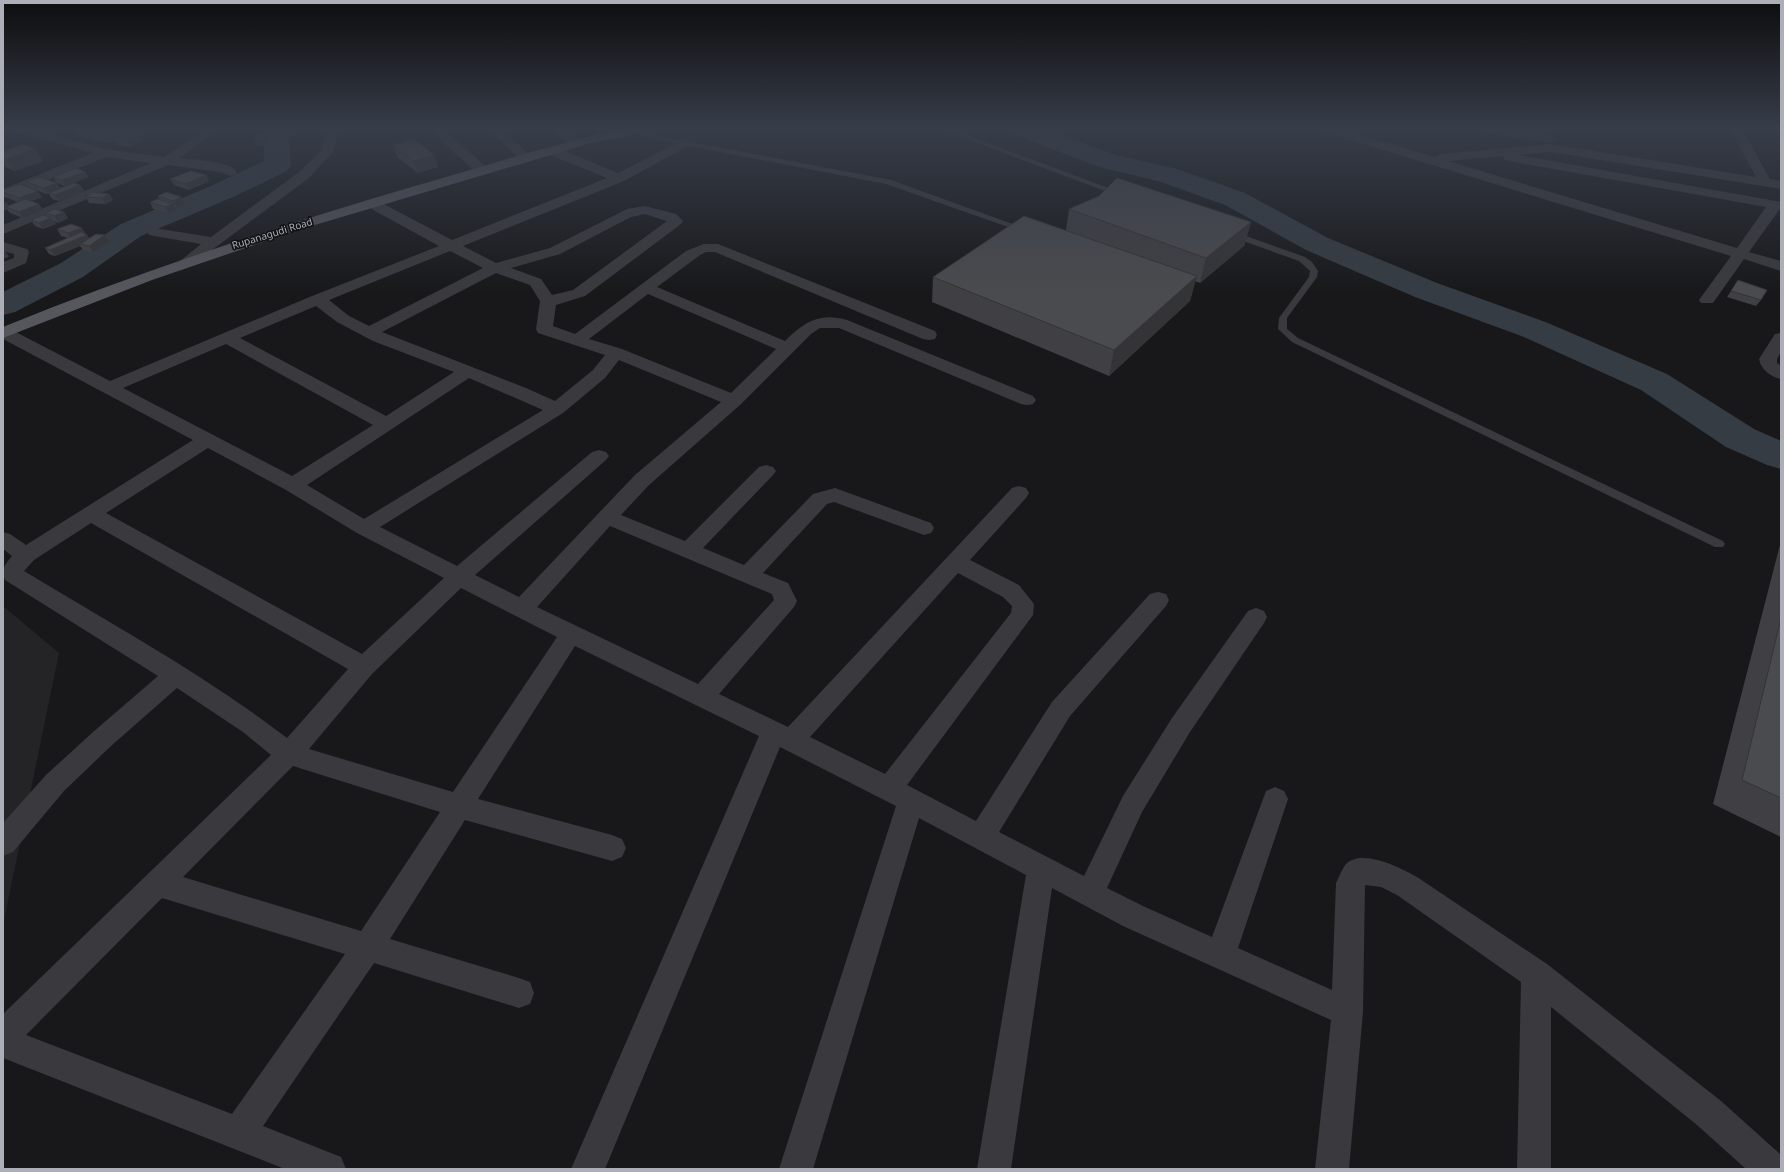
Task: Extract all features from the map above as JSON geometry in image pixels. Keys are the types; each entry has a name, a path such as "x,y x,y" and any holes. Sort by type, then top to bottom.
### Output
{"main road":[{"name":"Rupanagudi Road","path":"3,333 188,261 278,231 440,184"}],"street":[{"path":"3,194 29,184"},
{"path":"3,230 112,184"},
{"path":"188,261 292,184"},
{"path":"109,388 318,299 605,184"},
{"path":"1511,184 1781,266"},
{"path":"1654,184 1778,205 1740,253 1707,300"},
{"path":"371,204 495,268 536,282 548,302 544,329 616,353 734,401"},
{"path":"369,332 495,268 555,251 627,213 645,210 671,217 676,221 579,293 548,302"},
{"path":"154,232 215,242"},
{"path":"3,246 22,252 21,260 3,268"},
{"path":"577,340 690,254 700,248 711,246 929,335"},
{"path":"646,288 787,348"},
{"path":"318,299 343,319 369,332 520,392 557,409"},
{"path":"522,608 642,480 734,401 806,330 817,324 842,323 1027,400"},
{"path":"3,333 292,485 364,528 571,634 702,696 900,794 1132,916 1347,1012"},
{"path":"227,338 386,424"},
{"path":"1781,338 1768,359 1769,366 1781,374"},
{"path":"364,528 557,409 599,374 616,353"},
{"path":"292,485 467,372"},
{"path":"207,440 26,555 14,568 13,574 176,674 252,725 289,754 459,806 612,848"},
{"path":"3,1036 289,754 364,667 460,576 599,456"},
{"path":"688,551 766,471"},
{"path":"588,1169 783,736 956,562 1019,493"},
{"path":"748,575 820,499 835,495 924,528"},
{"path":"91,514 364,667"},
{"path":"607,517 780,589 786,601 702,696"},
{"path":"3,539 26,555"},
{"path":"796,1169 900,794 1022,615 1023,604 1011,591 956,562"},
{"path":"981,837 1060,709 1158,600"},
{"path":"1090,894 1132,804 1181,725 1256,617"},
{"path":"238,1134 367,948 571,634"},
{"path":"3,843 61,778 102,739 176,674"},
{"path":"1220,956 1274,799"},
{"path":"994,1169 1041,869"},
{"path":"1332,1169 1347,1012 1350,883 1357,872 1366,870 1384,874 1407,886 1536,975 1709,1114 1771,1169"},
{"path":"158,883 519,994"},
{"path":"1534,1169 1536,975"},
{"path":"3,1042 329,1169"}],"lane":[{"path":"893,184 1036,234"},
{"path":"1094,184 1131,197"},
{"path":"1220,230 1302,259 1309,264 1314,271 1313,277 1283,318 1281,324 1284,332 1295,340 1719,544"}],"shaded area":[{"path":"3,606 59,653 3,925"}],"building":[{"path":"19,184 38,191 19,198 3,192 3,190"},
{"path":"31,184 55,184 44,188"},
{"path":"72,184 80,185 55,195 49,193"},
{"path":"1111,184 1134,184 1251,222 1206,258 1069,209 1099,196"},
{"path":"93,192 109,194 102,198 86,197"},
{"path":"166,192 181,197 173,201 158,196"},
{"path":"25,199 39,204 19,212 6,207"},
{"path":"158,199 173,204 165,207 150,202"},
{"path":"55,209 64,212 54,216 45,213"},
{"path":"43,215 51,218 39,223 31,220"},
{"path":"1024,216 1197,276 1114,350 933,277"},
{"path":"71,224 82,228 68,233 57,229"},
{"path":"81,232 87,235 50,250 45,248"},
{"path":"96,234 105,235 89,246 80,244"},
{"path":"1738,280 1767,290 1761,300 1731,291"},
{"path":"1781,618 1781,798 1742,780"}],"waterway":[{"path":"3,305 72,270 131,230 238,184"},
{"path":"1192,184 1235,199 1317,244 1426,290 1536,330 1654,382 1740,438 1781,456"}]}
